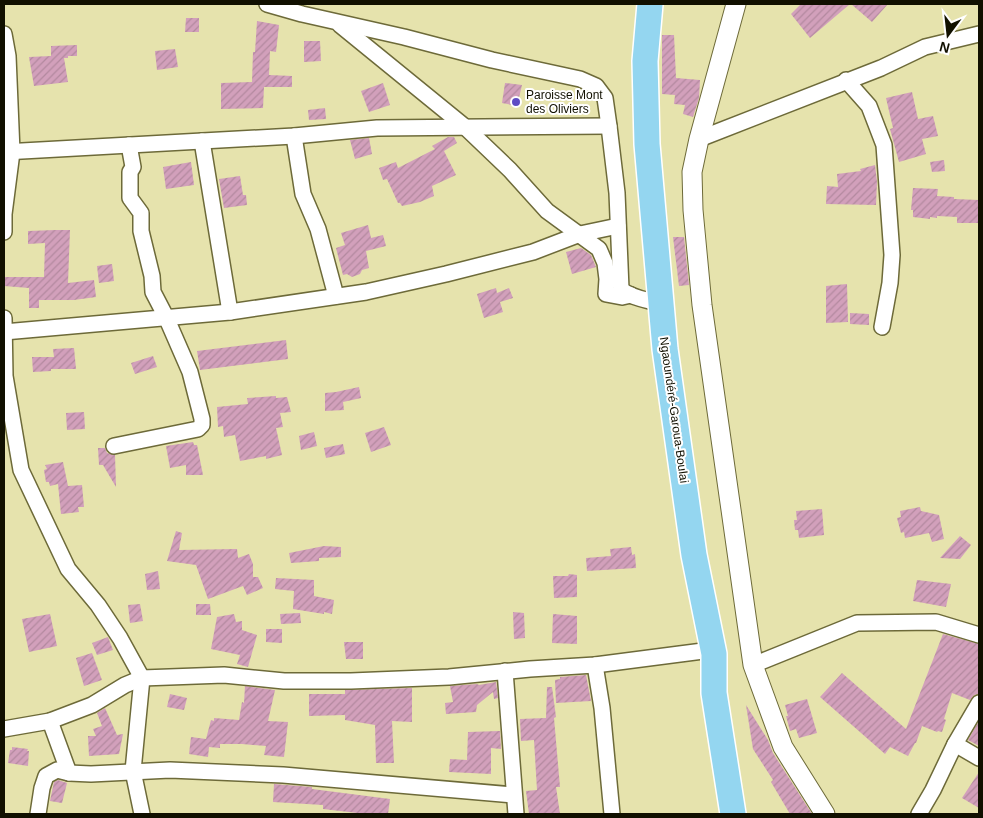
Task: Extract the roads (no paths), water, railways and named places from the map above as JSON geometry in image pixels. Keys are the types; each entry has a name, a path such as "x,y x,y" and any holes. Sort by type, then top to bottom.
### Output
{"highway":[{"name":"Ngaoundéré-Garoua-Boulai","path":"650,4 645,61 647,144 665,349 694,554 714,654 714,693 733,814"}],"street":[{"path":"736,4 699,139 692,172 693,210 701,295 753,665 783,747 825,814"},
{"path":"275,5 338,23 580,79 596,86 605,98 610,126 617,193 621,289 632,295 661,304"},
{"path":"338,23 464,126 510,170 547,211 599,249 605,263 606,294 622,297 632,295"},
{"path":"4,34 8,152 4,232"},
{"path":"699,139 846,80 881,68 925,47 979,34"},
{"path":"846,80 869,106 884,145 892,256 890,283 882,327"},
{"path":"8,152 294,136 377,128 610,126"},
{"path":"294,136 303,194 318,229 336,296"},
{"path":"202,140 230,312"},
{"path":"114,446 198,429 202,425 190,372 153,292 152,276 142,232 141,213 130,198 130,172 133,167 129,145"},
{"path":"4,332 78,327 230,312 366,292 533,252 580,234 618,226"},
{"path":"4,318 5,376 21,470 68,570 98,605 120,638 142,678 133,771 142,814"},
{"path":"753,665 857,623 936,622 979,635"},
{"path":"4,729 50,722 92,705 125,684 142,678 224,675 284,681 351,681 449,677 595,665 703,651 714,654"},
{"path":"595,665 602,708 612,814"},
{"path":"505,671 516,814"},
{"path":"918,814 933,790 955,744 979,704"},
{"path":"50,722 69,773"},
{"path":"955,744 979,758"},
{"path":"38,814 46,776 57,770 69,773 92,774 170,770 283,775 514,795"}],"place":[{"name":"Paroisse Mont des Oliviers","path":"516,102"}]}
